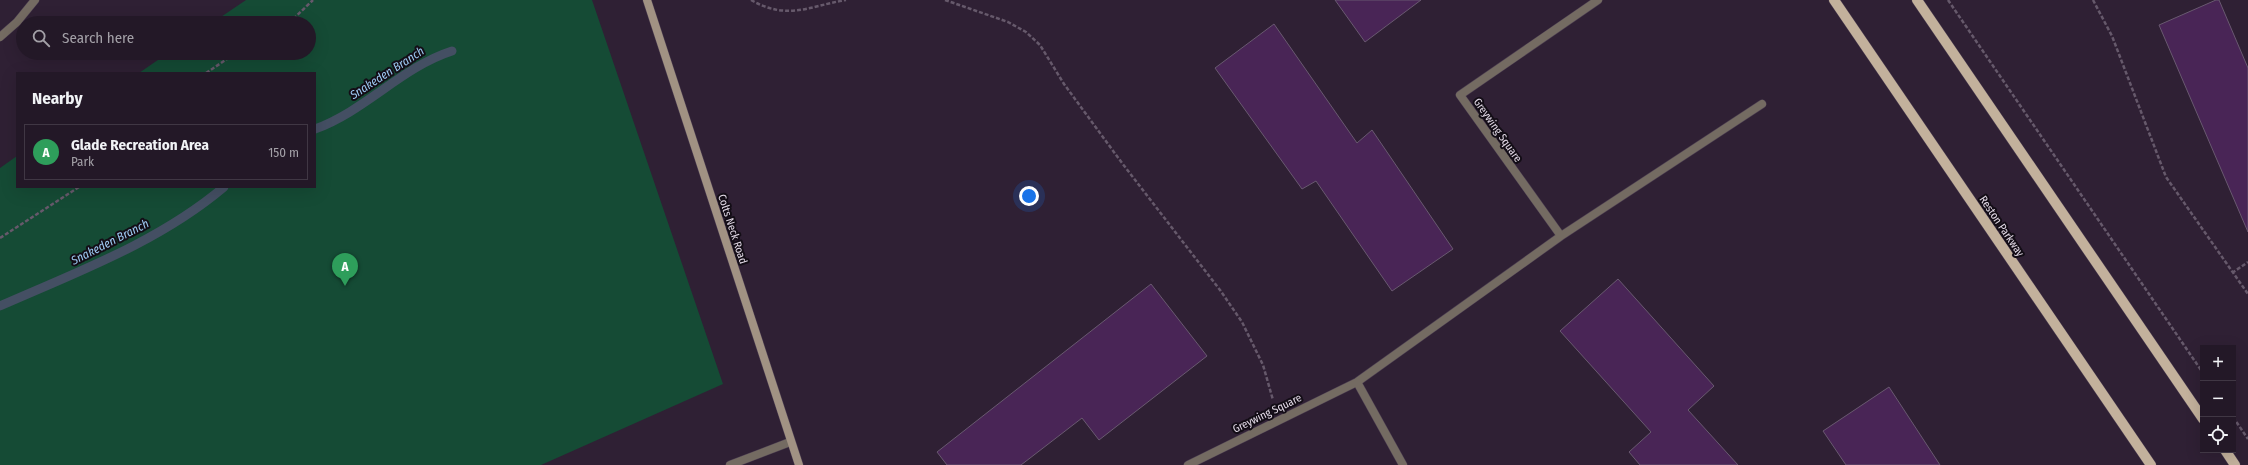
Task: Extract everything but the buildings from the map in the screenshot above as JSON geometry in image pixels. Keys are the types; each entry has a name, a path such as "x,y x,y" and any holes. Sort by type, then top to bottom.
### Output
{"main road":[{"name":"Reston Parkway","path":"1834,0 2151,465"},
{"path":"1916,0 2202,417"},
{"path":"2227,453 2235,465"}],"street":[{"name":"Colts Neck Road","path":"647,0 790,442 799,465"}],"lane":[{"path":"22,16 35,0"},
{"name":"Greywing Square","path":"1560,236 1460,95 1598,0"},
{"path":"0,37 16,23"},
{"name":"Greywing Square","path":"1188,465 1357,382 1560,236 1762,104"},
{"path":"1357,382 1403,465"},
{"path":"730,465 790,442"}],"path":[{"path":"296,16 313,0"},
{"path":"750,0 774,11 786,12 806,10 846,0"},
{"path":"945,0 1008,22 1026,32 1040,45 1064,84 1122,163 1220,290 1242,322 1263,365 1273,398 1274,422"},
{"path":"1948,0 2200,369"},
{"path":"2093,0 2112,36 2166,177 2248,294"},
{"path":"208,72 226,60"},
{"path":"0,238 78,188"},
{"path":"2232,273 2248,262"},
{"path":"2236,421 2248,439"}],"green space":[{"path":"246,0 592,0 723,384 541,465 0,465 0,168 16,157 16,188 316,188 316,72 140,72 158,60 316,60 316,16 222,16"}],"waterway":[{"name":"Snakeden Branch","path":"316,129 333,121 367,101 417,67 452,51"},
{"name":"Snakeden Branch","path":"0,306 88,268 145,240 199,207 223,188"}],"place":[{"name":"Glade Recreation Area","path":"345,286"}]}
